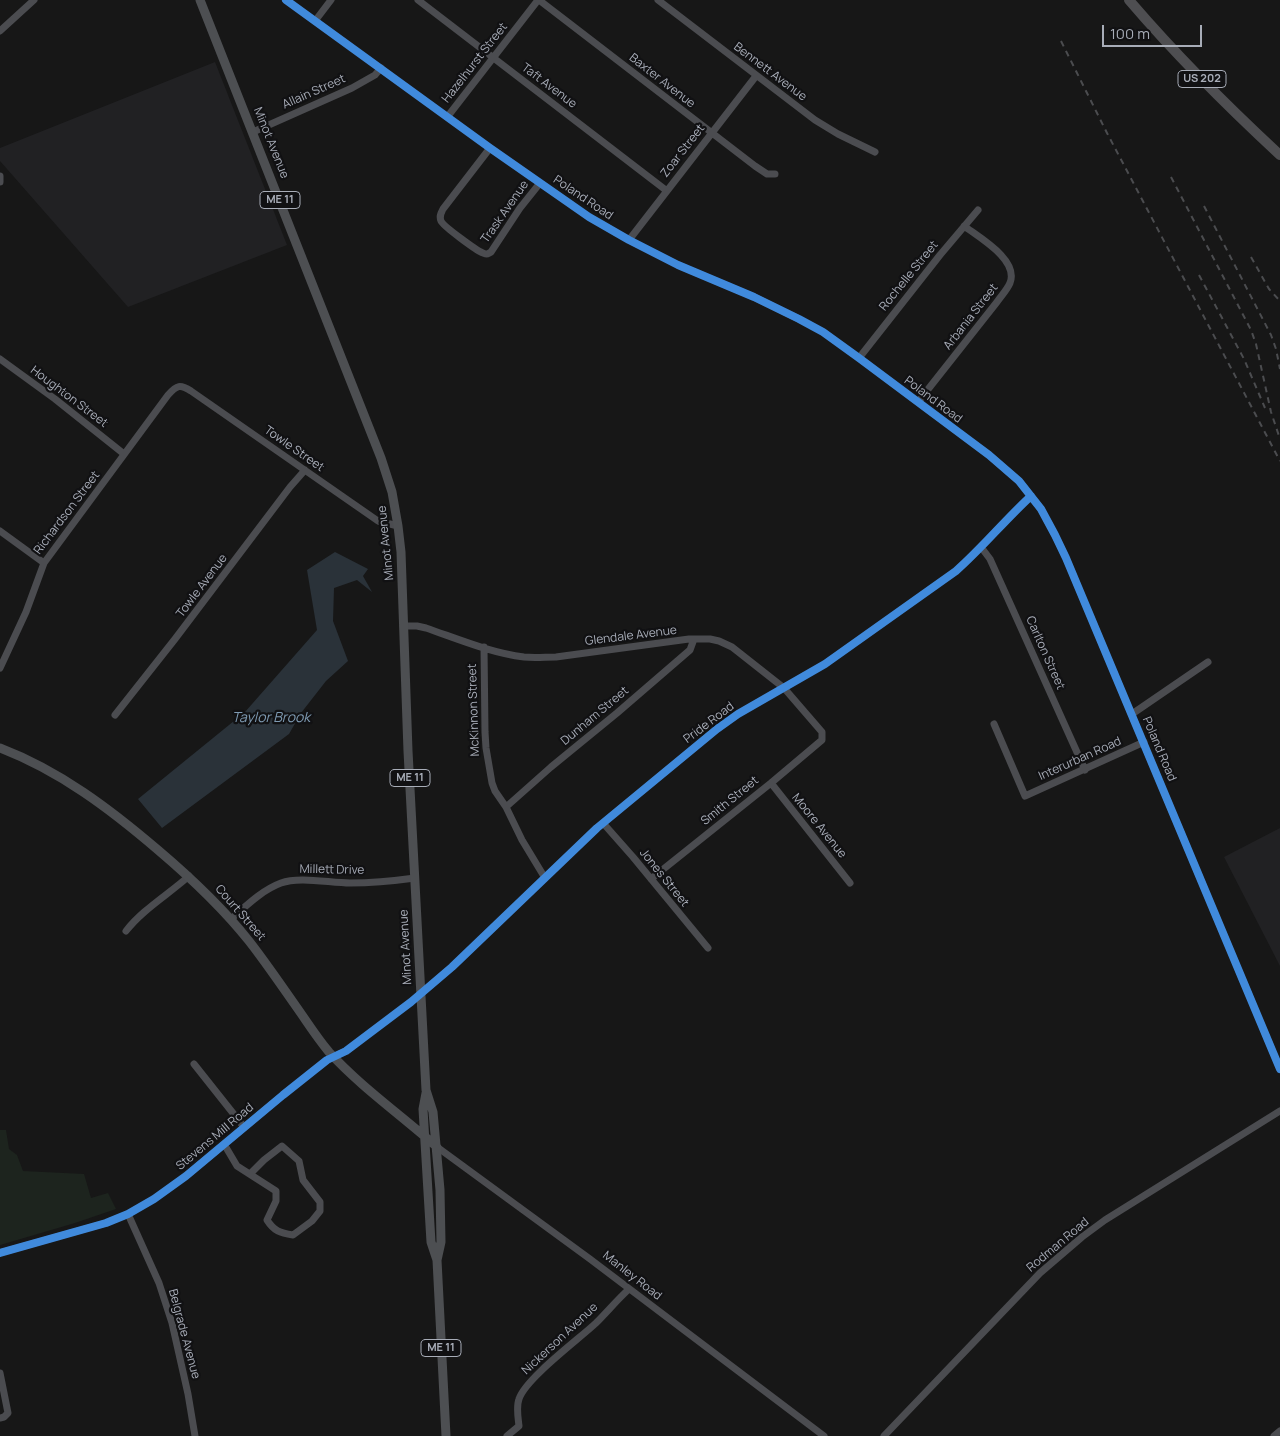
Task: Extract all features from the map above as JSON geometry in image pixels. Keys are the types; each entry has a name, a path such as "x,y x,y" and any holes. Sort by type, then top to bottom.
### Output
{"highway":[{"name":"US 202","path":"1129,0 1185,62 1280,155"}],"main road":[{"name":"Minot Avenue","path":"200,0 381,458 392,492 398,526 401,552 420,994 426,1090 433,1112 440,1190 441,1242 437,1260 446,1436"},
{"name":"Court Street","path":"0,748 33,762 101,803 189,876 231,919 250,942 316,1035 334,1056 356,1080 424,1136"},
{"name":"Minot Avenue","path":"426,1090 422,1109 431,1242 437,1260"},
{"name":"Manley Road","path":"424,1136 436,1147"}],"street":[{"path":"0,31 34,0"},
{"name":"Poland Road","path":"286,0 490,148 589,217 629,240 678,264 754,297 823,332 1005,468 1019,481 1048,521 1066,558 1280,1069"},
{"path":"315,21 331,0"},
{"name":"Taft Avenue","path":"418,0 666,191"},
{"name":"Hazelhurst Street","path":"448,116 538,0"},
{"name":"Baxter Avenue","path":"538,0 711,133 764,172 774,174"},
{"name":"Bennett Avenue","path":"658,0 828,129 875,152"},
{"name":"Allain Street","path":"253,132 352,88 375,75 381,68"},
{"name":"Zoar Street","path":"629,240 756,76"},
{"name":"Trask Avenue","path":"490,148 443,209 440,219 444,225 466,242 481,252 488,254 491,252 540,182"},
{"name":"Rochelle Street","path":"859,358 978,210"},
{"name":"Arbania Street","path":"918,402 997,302 1012,278 1007,261 964,226"},
{"name":"Houghton Street","path":"0,359 124,454"},
{"name":"Towle Street","path":"178,386 183,386 192,391 378,520 398,526"},
{"name":"Richardson Street","path":"0,668 26,612 44,562 168,395 178,386"},
{"name":"Towle Avenue","path":"115,715 305,470"},
{"name":"Pride Road","path":"420,994 452,967 603,823 717,729 738,714 832,659 956,571 1031,496"},
{"path":"0,531 44,562"},
{"name":"Carlton Street","path":"981,548 990,559 1085,770"},
{"name":"Glendale Avenue","path":"404,626 426,628 484,647 525,657 556,657 694,639 710,639 727,644 784,688 822,732 822,740"},
{"name":"Dunham Street","path":"506,807 690,650 694,639"},
{"name":"McKinnon Street","path":"484,647 483,684 486,748 492,783 522,840 545,878"},
{"path":"1132,714 1208,662"},
{"name":"Interurban Road","path":"994,724 1025,796 1144,742"},
{"name":"Smith Street","path":"651,879 822,740"},
{"name":"Moore Avenue","path":"771,783 850,883"},
{"name":"Jones Street","path":"603,823 708,948"},
{"path":"126,931 135,919 189,876"},
{"name":"Millett Drive","path":"231,919 261,895 284,882 348,883 415,878"},
{"name":"Stevens Mill Road","path":"0,1253 106,1223 128,1214 172,1186 327,1060 346,1051 420,994"},
{"path":"194,1064 244,1127"},
{"name":"Rodman Road","path":"884,1436 1040,1273 1082,1237 1105,1220 1280,1111"},
{"path":"224,1144 238,1166 250,1174 276,1191 276,1201 267,1220 273,1229 285,1234 293,1234 312,1221 320,1211 320,1202 303,1180 298,1161 282,1146 250,1174"},
{"name":"Manley Road","path":"436,1147 590,1258 629,1290 824,1436"},
{"name":"Belgrade Avenue","path":"128,1214 158,1282 172,1323 188,1394 195,1436"},
{"name":"Nickerson Avenue","path":"507,1436 519,1426 518,1399 525,1388 629,1290"},
{"path":"0,1372 8,1413 0,1418"},
{"path":"1274,1436 1280,1431"}],"shaded area":[{"path":"215,62 287,245 128,307 0,161 0,148"},
{"path":"1280,828 1280,966 1224,857"},
{"path":"0,1130 6,1130 9,1149 17,1155 23,1171 84,1174 91,1198 108,1193 116,1209 0,1245"}],"water":[{"name":"Taylor Brook","path":"335,552 368,569 363,576 372,592 357,580 334,588 333,621 348,661 326,681 301,713 289,734 162,828 138,799 245,712 317,630 307,570"}],"railway":[{"path":"1061,41 1107,133 1280,461"},
{"path":"1171,177 1251,330 1256,344 1271,412 1280,439"},
{"path":"1204,206 1271,335 1280,369"},
{"path":"1251,257 1269,289 1280,301"},
{"path":"1199,275 1244,359 1265,408"}],"cycle path":[{"path":"286,0 490,148 589,217 678,265 754,297 823,332 989,455 1019,481 1041,509 1066,558 1280,1069"},
{"path":"0,1253 106,1223 128,1214 154,1199 186,1176 327,1060 346,1051 411,1002 452,967 597,828 717,729 738,714 825,664 956,571 1031,496"}]}
